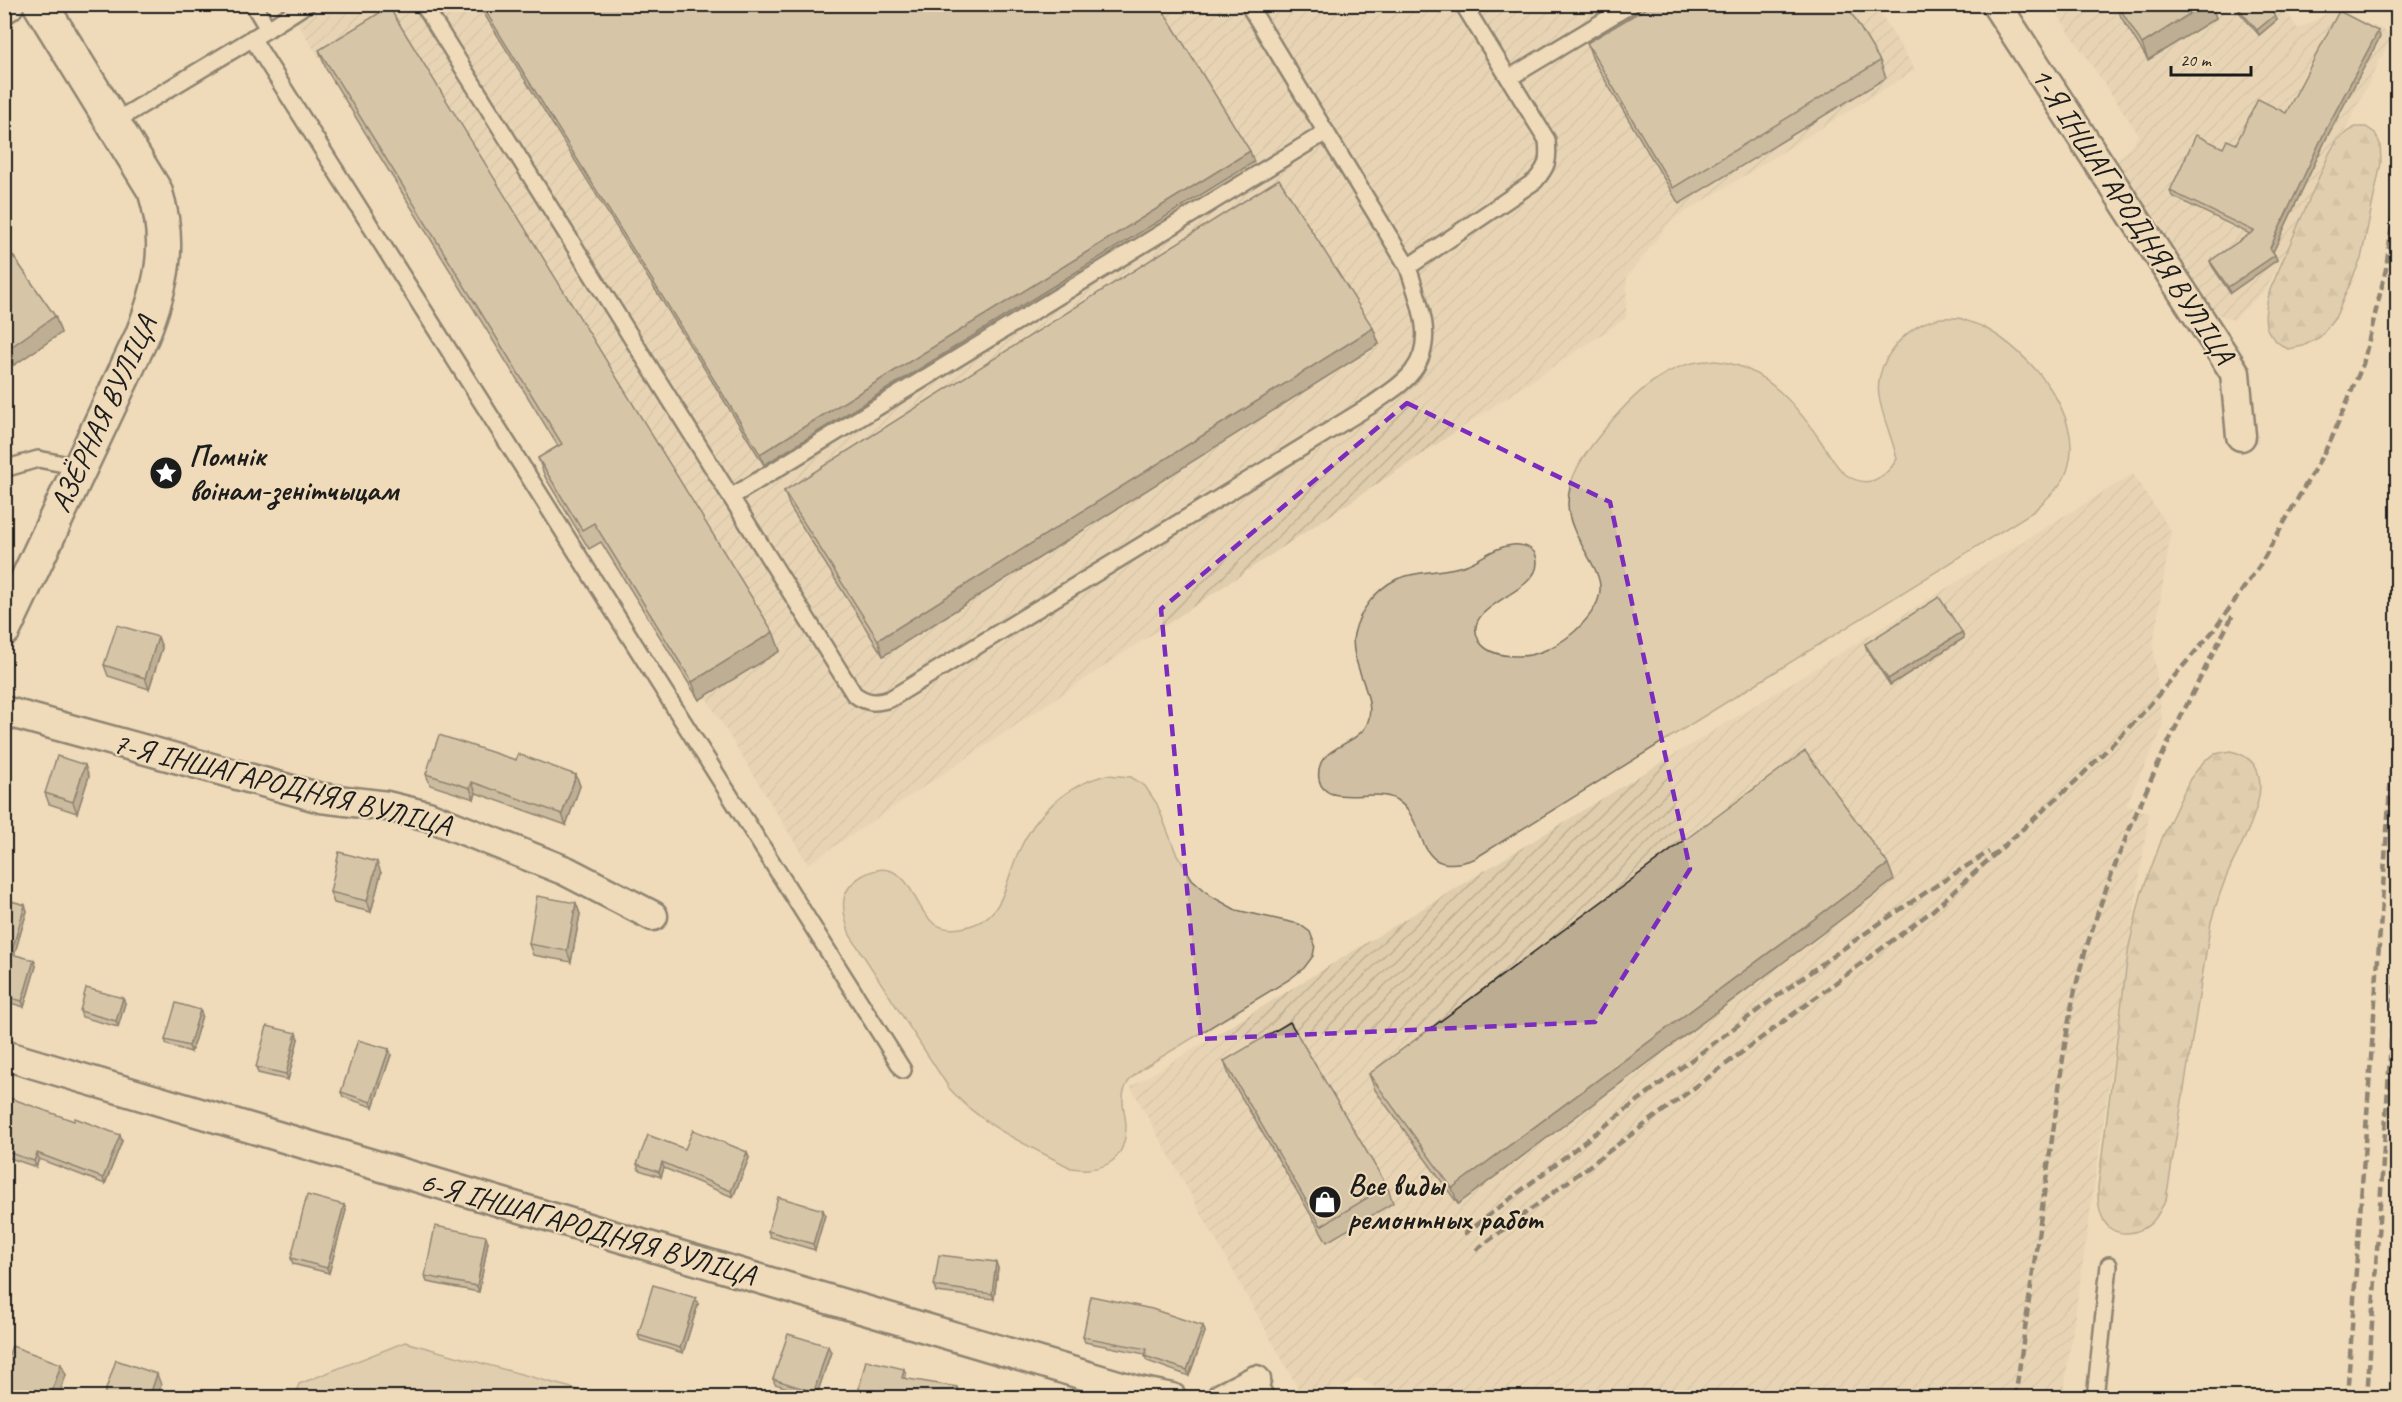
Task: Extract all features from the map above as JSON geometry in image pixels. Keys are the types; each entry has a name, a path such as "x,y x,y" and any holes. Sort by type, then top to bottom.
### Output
{"street":[{"name":"АЗЁРНАЯ ВУЛІЦА","path":"4,629 134,353 158,296 164,256 163,221 155,191 40,4"},
{"name":"1-Я ІНШАГАРОДНЯЯ ВУЛІЦА","path":"1996,4 2235,373 2241,436"},
{"name":"7-Я ІНШАГАРОДНЯЯ ВУЛІЦА","path":"4,711 321,798 387,806 428,816 566,871 653,916"},
{"name":"6-Я ІНШАГАРОДНЯЯ ВУЛІЦА","path":"4,1055 1127,1388 1172,1398"},
{"path":"1221,1398 1261,1389"}],"lane":[{"path":"253,4 268,29"},
{"path":"114,122 307,4"},
{"path":"423,4 854,694 864,701 878,703 1373,404 1413,371 1423,350 1426,323 1408,267 1248,4"},
{"path":"1408,267 1535,181 1546,169 1547,140 1463,4"},
{"path":"1509,78 1632,4"},
{"path":"252,38 903,1070"},
{"path":"731,497 1326,132"},
{"path":"4,469 38,459 79,467"},
{"path":"2095,1398 2109,1265"}],"highlighted area":[{"path":"1407,403 1610,502 1690,869 1595,1022 1201,1039 1161,609"}],"shaded area":[{"path":"1875,4 1915,70 1671,221 1627,277 1626,318 808,864 705,696 779,650 326,69 286,5"},
{"path":"2051,5 2282,5 2298,29 2334,10 2393,34 2267,288 2233,320 2199,307 2111,170 2139,135"},
{"path":"2133,474 2171,531 2153,647 2163,727 2126,805 2149,813 2063,1397 1394,1398 1358,1378 1323,1397 1303,1397 1131,1087"}],"green space":[{"path":"2355,127 2366,127 2375,133 2380,144 2381,163 2361,259 2335,318 2320,337 2303,346 2288,349 2268,331 2265,317 2270,290 2329,154 2337,140"},
{"path":"1939,318 1959,318 1985,328 2002,338 2035,368 2061,406 2068,427 2071,448 2068,468 2058,486 2034,511 1474,859 1454,864 1440,862 1424,845 1414,820 1395,799 1375,795 1340,795 1330,793 1323,788 1319,779 1319,768 1323,760 1329,753 1362,732 1367,724 1370,714 1369,703 1355,657 1354,634 1364,609 1389,583 1414,574 1458,568 1499,548 1520,545 1535,554 1537,563 1534,574 1489,608 1480,618 1476,628 1482,645 1501,655 1525,656 1562,641 1587,618 1599,596 1599,581 1569,516 1571,485 1582,459 1611,421 1653,382 1686,365 1704,361 1723,362 1753,372 1779,391 1801,414 1841,471 1853,479 1868,482 1881,477 1897,459 1879,396 1881,371 1886,359 1913,329"},
{"path":"2230,751 2248,759 2257,771 2260,787 2257,804 2251,823 2223,885 2211,922 2166,1200 2156,1218 2149,1225 2135,1232 2120,1232 2108,1226 2103,1219 2099,1208 2098,1187 2129,946 2141,895 2163,836 2190,779 2205,760 2215,754"},
{"path":"1107,775 1131,777 1145,786 1157,804 1176,853 1192,879 1211,896 1236,910 1299,924 1310,932 1315,945 1313,956 1304,968 1290,979 1143,1068 1132,1078 1123,1094 1126,1125 1122,1148 1110,1162 1093,1169 1083,1169 1071,1168 1006,1134 976,1113 949,1088 850,935 845,918 844,902 848,888 862,876 875,871 888,870 899,875 907,884 926,915 934,923 945,928 961,928 976,924 987,918 1001,900 1018,853 1033,826 1043,814 1065,794 1078,786"},
{"path":"405,1342 604,1397 294,1397 299,1384"}],"building":[{"path":"481,4 1159,4 1250,151 760,454"},
{"path":"1653,4 1846,4 1880,61 1673,188 1587,43"},
{"path":"2117,4 2205,4 2142,44"},
{"path":"2242,4 2266,4 2275,15 2257,30 2238,8"},
{"path":"389,7 773,632 692,682 594,523 582,530 538,458 562,444 319,50"},
{"path":"2339,11 2378,31 2325,131 2270,248 2275,255 2228,287 2210,261 2254,231 2170,191 2196,135 2223,148 2227,140 2236,144 2258,99 2286,113"},
{"path":"1279,179 1373,328 878,640 784,491"},
{"path":"4,243 55,316 8,349 4,344"},
{"path":"1939,597 1962,632 1888,679 1865,644"},
{"path":"117,625 158,637 145,678 104,665"},
{"path":"439,735 516,760 518,754 576,775 562,814 472,782 470,788 426,774"},
{"path":"1805,751 1888,864 1452,1188 1369,1074"},
{"path":"57,756 85,765 73,802 45,793"},
{"path":"339,852 377,862 367,901 330,892"},
{"path":"537,896 576,903 567,951 529,944"},
{"path":"4,899 25,905 11,954 34,960 22,1001 4,996"},
{"path":"86,988 123,998 116,1021 80,1011"},
{"path":"176,1003 200,1010 189,1046 165,1040"},
{"path":"1290,1022 1387,1186 1321,1226 1224,1061"},
{"path":"267,1026 296,1033 286,1074 256,1067"},
{"path":"358,1040 389,1049 371,1102 341,1092"},
{"path":"10,1098 120,1135 103,1178 37,1153 34,1161 4,1151 4,1113"},
{"path":"693,1130 747,1152 731,1191 662,1162 659,1172 637,1164 648,1135 685,1149"},
{"path":"307,1195 344,1205 327,1268 291,1258"},
{"path":"778,1197 823,1210 813,1244 768,1231"},
{"path":"435,1226 486,1236 477,1286 425,1276"},
{"path":"939,1255 996,1262 992,1294 934,1286"},
{"path":"653,1285 696,1298 680,1348 638,1335"},
{"path":"1091,1296 1152,1309 1203,1326 1187,1370 1145,1356 1147,1349 1083,1337"},
{"path":"788,1334 828,1346 814,1392 773,1379"},
{"path":"12,1346 61,1364 50,1398 15,1398 4,1394 4,1368"},
{"path":"116,1360 157,1374 149,1398 103,1398"},
{"path":"866,1360 904,1369 902,1378 957,1387 956,1398 857,1397"},
{"path":"1351,1390 1356,1398 1340,1398"},
{"path":"1852,1393 1876,1398 1851,1398"}],"railway":[{"path":"1476,1250 1932,911 2078,779 2140,716 2214,630 2260,565 2331,440 2363,364 2386,269 2398,181"},
{"path":"2015,1398 2064,1049 2081,966 2112,874 2148,785 2234,613"},
{"path":"2347,1398 2398,675"},
{"path":"1464,1234 1788,988 1854,941 1989,852"},
{"path":"2367,1398 2398,939"}],"place":[{"name":"Помнік воінам-зенітчыцам","path":"166,473"},
{"name":"Все виды ремонтных работ","path":"1325,1202"}]}
